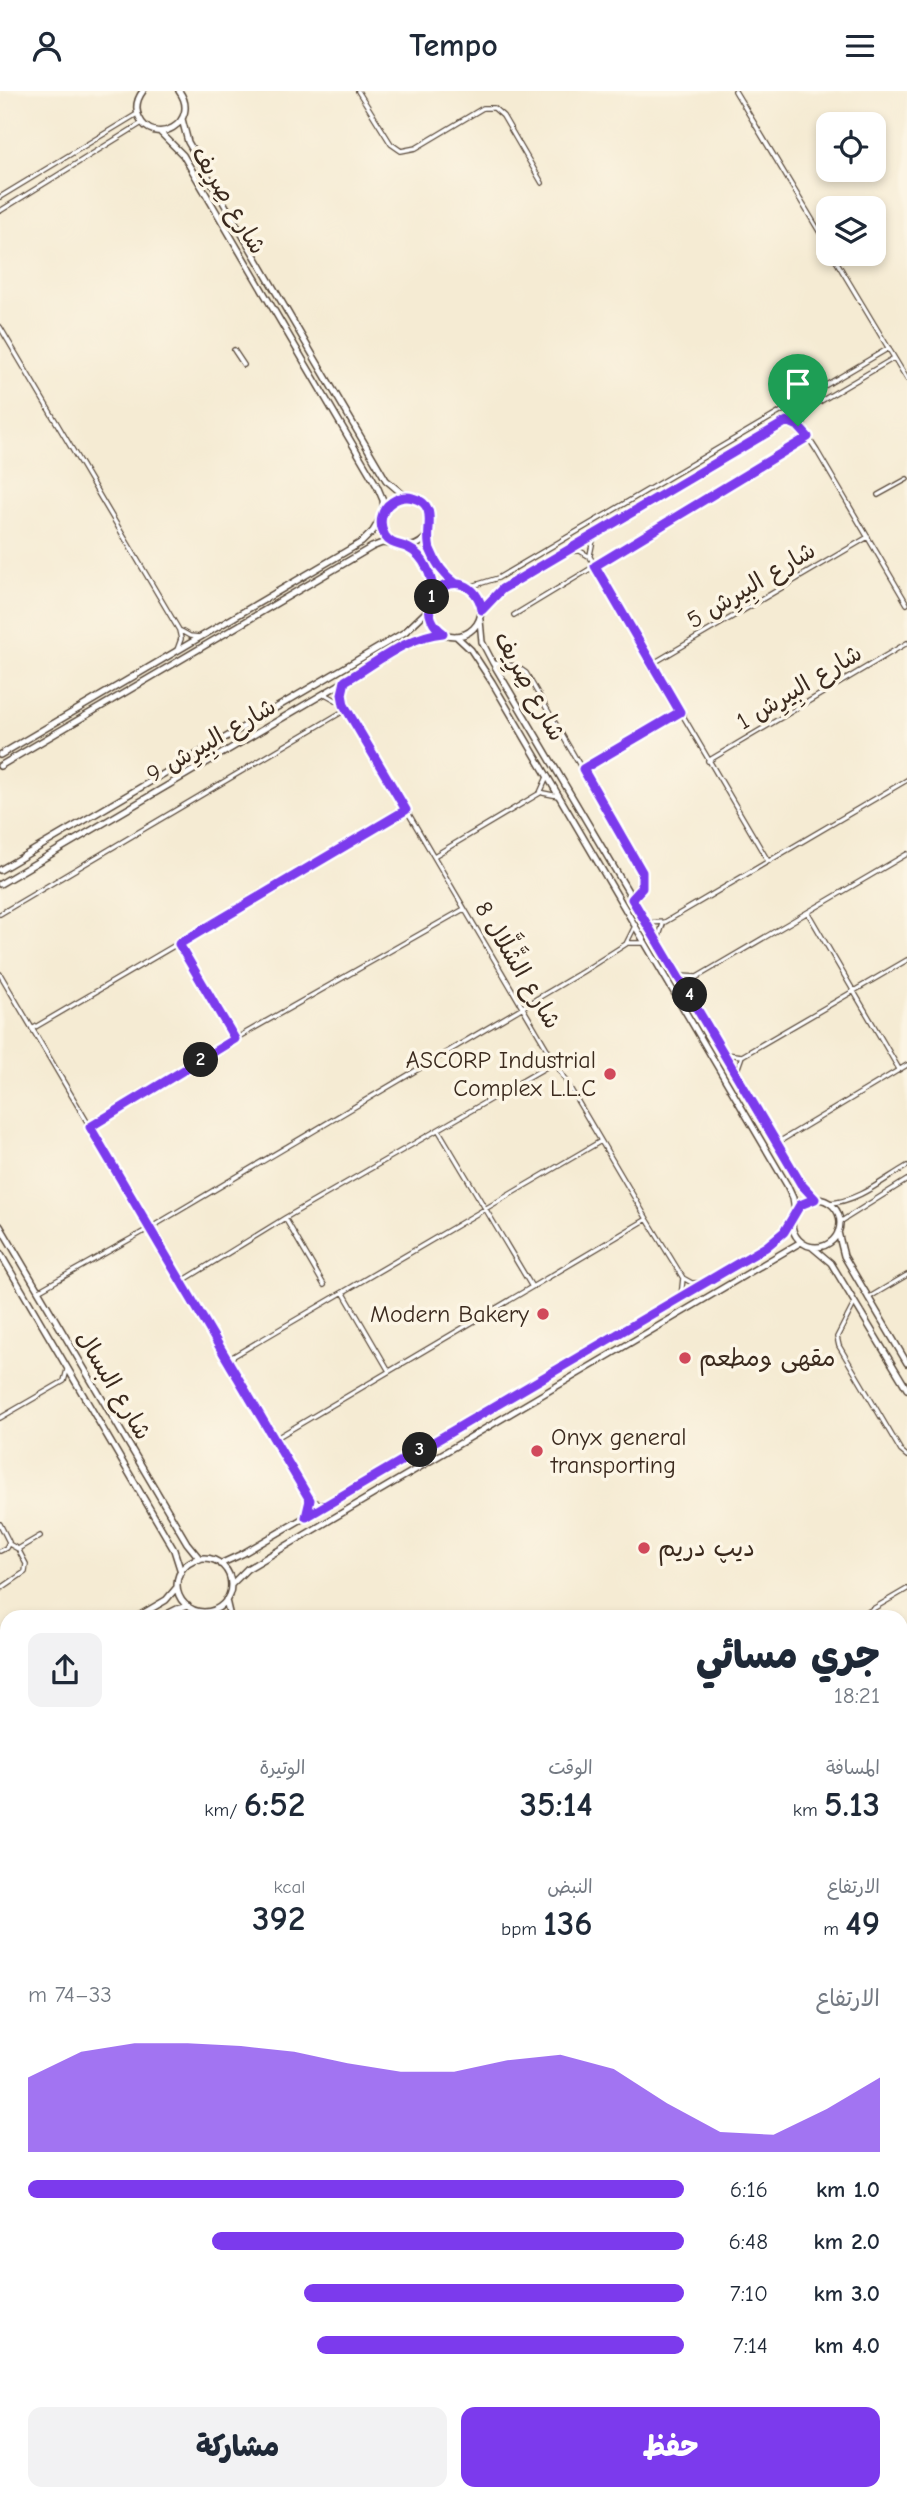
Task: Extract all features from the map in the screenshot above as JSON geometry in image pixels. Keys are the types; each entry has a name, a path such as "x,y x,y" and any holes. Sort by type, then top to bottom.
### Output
{"main road":[{"name":"شارع صِرِيف","path":"179,91 185,101 182,119 188,142 386,480 405,497"},
{"path":"141,93 137,114 142,123"},
{"path":"160,132 176,126 182,119"},
{"name":"شارع صِرِيف","path":"142,123 160,132 183,155 377,486 383,500 383,513"},
{"path":"0,755 362,542 373,531 392,501 405,497 414,498 427,508 431,523 428,534 419,544 406,547 383,543 372,547 0,766"},
{"path":"383,513 384,535 394,544"},
{"path":"428,534 433,555 445,575 476,593 482,610 480,620 470,632 456,636 443,633 432,624 428,610 434,594 443,586 455,583"},
{"path":"406,547 423,562 432,580 434,594"},
{"name":"شارع البِيرِش 9","path":"0,870 405,632 428,610"},
{"name":"شارع صِرِيف","path":"480,620 482,642 493,663 801,1184 815,1199"},
{"name":"شارع البِيرِش 9","path":"0,884 410,643 429,635 443,633"},
{"name":"شارع صِرِيف","path":"456,636 471,650 486,673 787,1185 795,1211"},
{"path":"220,1564 327,1505 766,1247 779,1237 791,1222 795,1211 807,1200 829,1203 835,1208 840,1222 838,1232 844,1256 907,1363"},
{"path":"791,1222 796,1237 831,1263 907,1389"},
{"name":"شارع البسال","path":"0,1226 187,1543 200,1559"},
{"path":"812,1247 828,1244 838,1232"},
{"path":"211,1610 221,1606 231,1585 247,1569 801,1242"},
{"name":"شارع البسال","path":"0,1253 174,1550 181,1573"},
{"path":"149,1610 166,1600 177,1587 181,1573 192,1561 207,1559 220,1564 231,1585"},
{"path":"177,1587 182,1601 188,1607"},
{"path":"226,1600 228,1610"},
{"path":"175,1610 188,1607 199,1610"}],"street":[{"path":"358,91 391,144 401,151 416,148 483,108 494,108 503,116 542,183"},
{"path":"735,91 816,226"},
{"path":"0,197 137,114"},
{"path":"0,211 142,123"},
{"path":"839,266 907,379"},
{"path":"0,327 179,630 181,642 177,650"},
{"path":"469,587 498,578 888,348"},
{"path":"234,349 244,365"},
{"path":"482,610 498,591 894,358"},
{"path":"804,431 807,409"},
{"path":"787,421 804,431 808,437 907,604"},
{"path":"514,615 808,437"},
{"path":"878,495 907,479"},
{"path":"590,557 594,535"},
{"name":"شارع البِيرِش 5","path":"652,664 867,537"},
{"path":"566,551 580,551 590,557 768,861"},
{"path":"179,630 199,637"},
{"name":"شارع البِيرِش 1","path":"708,761 907,643"},
{"path":"493,663 516,666 526,673 583,769 642,872 642,888 632,899"},
{"path":"345,681 342,694 346,707"},
{"path":"324,694 333,696 346,707"},
{"path":"0,913 346,707"},
{"name":"شارع الشَّلَّال 8","path":"346,707 683,1278"},
{"path":"583,769 680,712"},
{"path":"434,856 541,793 547,777"},
{"path":"647,923 665,922 907,780"},
{"path":"541,793 558,796"},
{"path":"32,1029 406,810"},
{"path":"678,975 697,977 907,855"},
{"path":"90,1127 235,1039 464,909"},
{"path":"808,913 899,1069"},
{"path":"658,941 665,922"},
{"path":"38,1291 150,1228 626,944 633,934 634,926"},
{"path":"626,944 644,943"},
{"path":"179,944 235,1039"},
{"path":"724,1053 742,1056 907,960"},
{"path":"0,974 273,1440 310,1500 327,1505"},
{"path":"690,994 697,977"},
{"path":"736,1074 742,1056"},
{"path":"181,1282 285,1218 555,1062"},
{"path":"777,1143 907,1065"},
{"path":"439,1131 532,1286"},
{"path":"227,1360 601,1140"},
{"path":"829,1203 852,1199 907,1166"},
{"path":"840,1222 907,1180"},
{"path":"285,1218 324,1285"},
{"path":"273,1440 647,1219"},
{"path":"868,1298 907,1275"},
{"path":"680,1298 683,1278 692,1283 705,1283"},
{"path":"343,1291 389,1371"},
{"path":"855,1302 837,1337 839,1346 894,1440 907,1456"},
{"path":"0,1418 64,1381 68,1367"},
{"path":"64,1381 78,1385"},
{"path":"306,1517 310,1500"},
{"path":"0,1524 9,1544 18,1549 26,1564 25,1572 0,1589"},
{"path":"18,1549 40,1536"},
{"path":"0,1551 9,1544"},
{"path":"871,1610 907,1589"}],"place":[{"name":"ASCORP Industrial Complex L.L.C","path":"610,1074"},
{"name":"Modern Bakery","path":"543,1314"},
{"name":"مقهى ومطعم","path":"685,1358"},
{"name":"Onyx general transporting","path":"537,1451"},
{"name":"دیپ دریم","path":"644,1548"}],"route":[{"path":"798,426 787,421 498,591 482,610 476,593 465,585 449,584 434,594 430,574 420,558 406,547 388,540 381,523 384,510 392,501 405,497 414,498 427,508 431,523 428,534 430,549 445,575 455,583 449,584 443,586 438,589 434,594 429,604 432,624 443,633 429,635 410,643 345,681 342,691 344,705 406,810 179,944 235,1039 90,1127 310,1500 306,1517 766,1247 784,1232 800,1205 815,1199 801,1184 632,899 642,888 642,872 583,769 680,712 595,566 808,437 798,426"}]}
